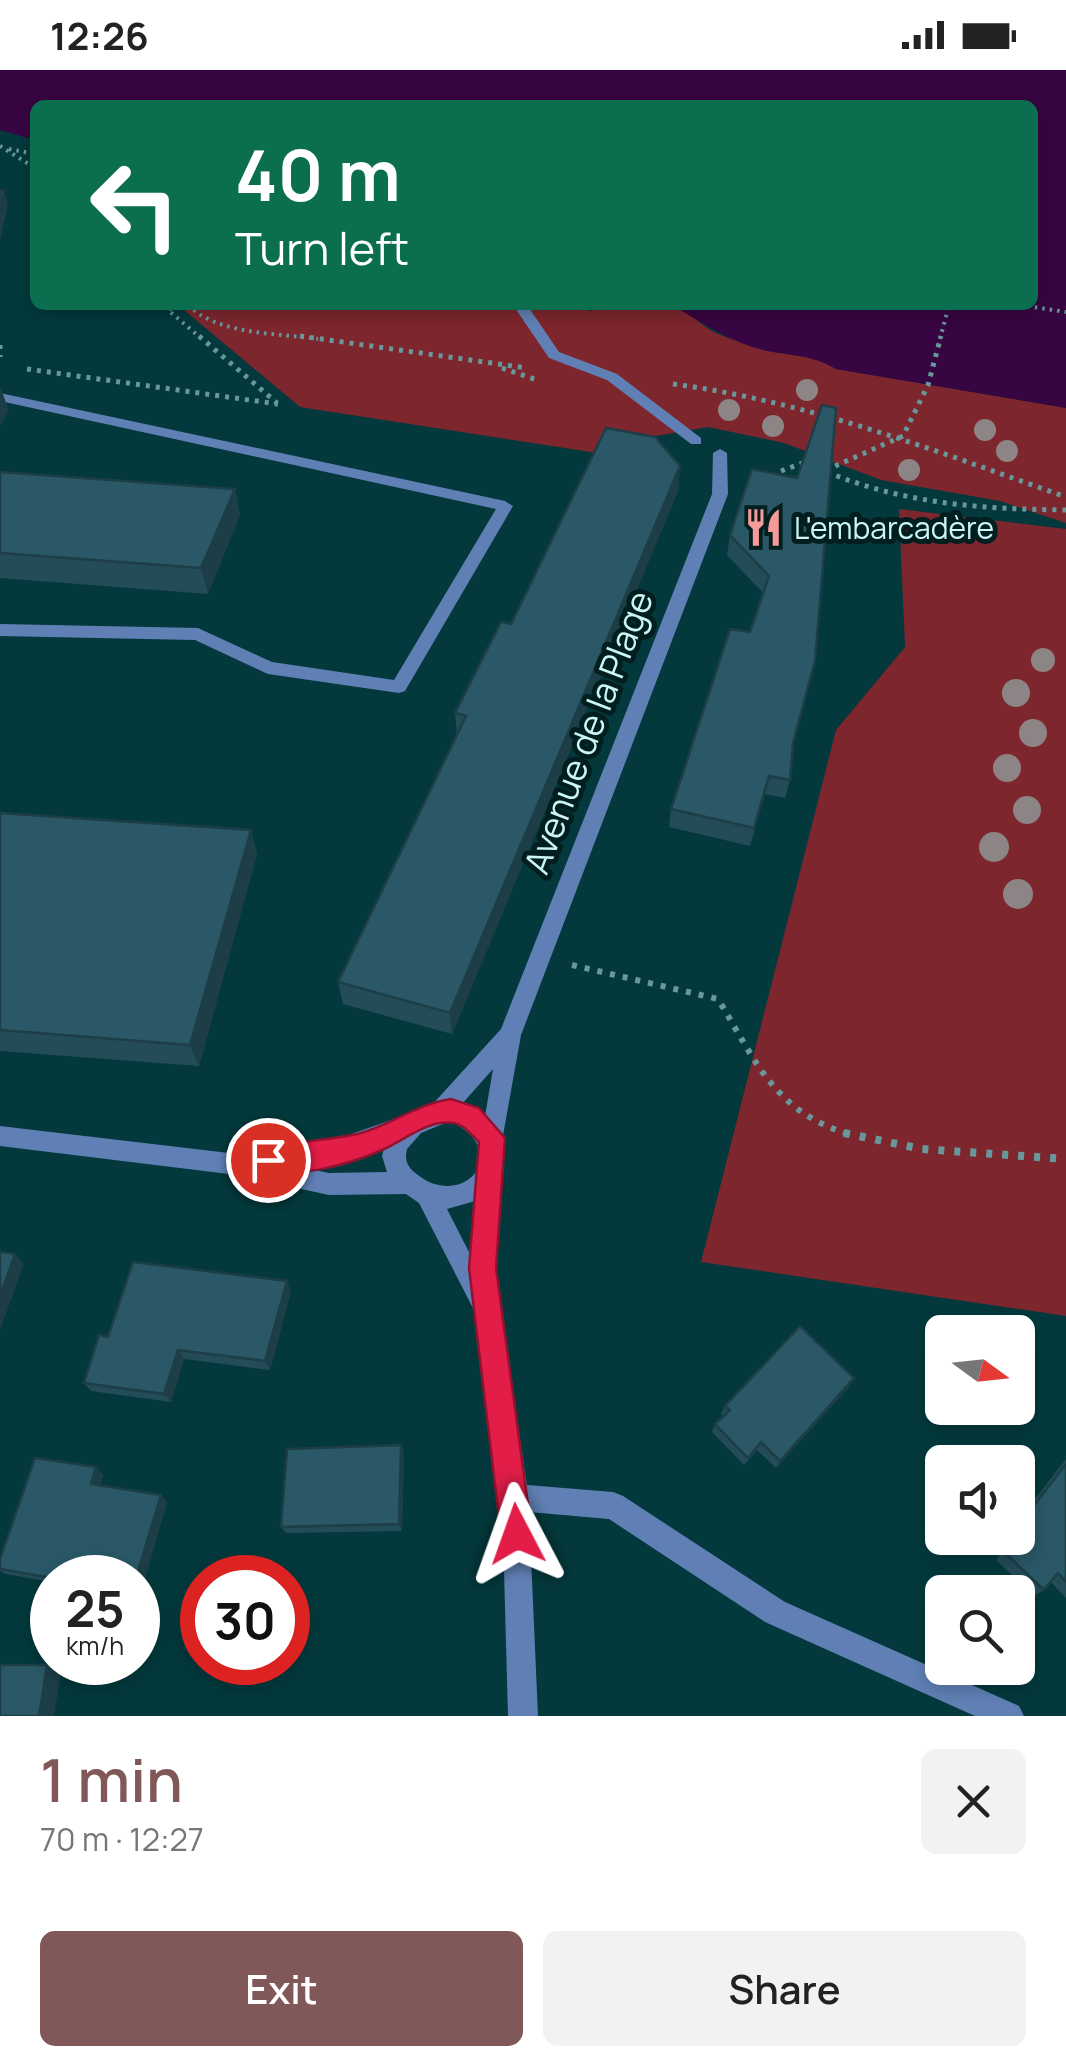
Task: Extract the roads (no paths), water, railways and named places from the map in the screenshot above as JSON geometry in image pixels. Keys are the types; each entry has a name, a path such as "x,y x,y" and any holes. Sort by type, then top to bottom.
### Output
{"street":[{"path":"523,310 554,355 612,377 696,441"},
{"path":"0,397 506,506 399,688 268,668 198,634 0,630"},
{"name":"Avenue de la Plage","path":"492,1138 510,1035 720,494 720,453"},
{"name":"Avenue de la Plage","path":"440,1112 510,1035"},
{"path":"488,1175 462,1198 443,1200 401,1176 394,1154 398,1140 426,1114 440,1112 470,1116 492,1138 482,1268 515,1497 523,1716"},
{"path":"237,1164 320,1156 410,1126"},
{"path":"0,1136 237,1164 329,1184 418,1189"},
{"path":"418,1189 487,1314"},
{"path":"515,1497 613,1506 774,1612 1009,1716"}],"place":[{"name":"L'embarcadère","path":"764,527"}]}
